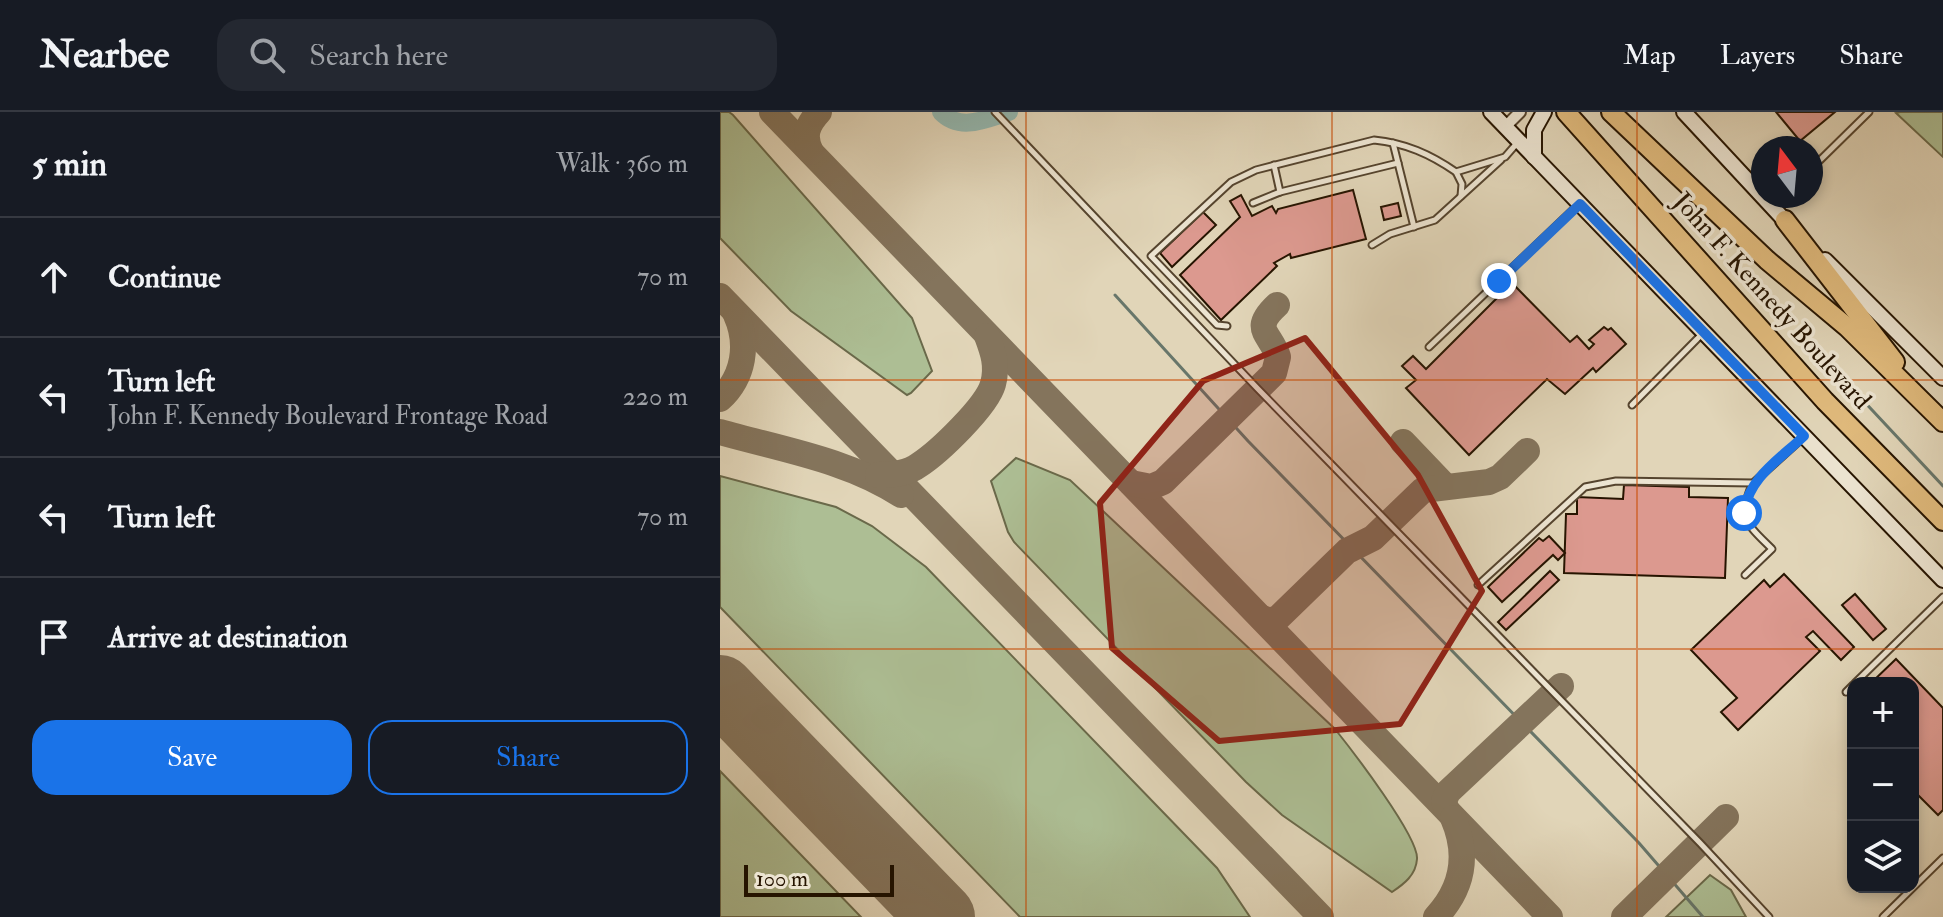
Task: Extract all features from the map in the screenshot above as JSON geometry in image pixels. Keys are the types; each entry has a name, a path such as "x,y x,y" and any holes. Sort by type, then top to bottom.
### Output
{"highway":[{"name":"John F. Kennedy Boulevard","path":"1566,112 1825,401 1943,521"},
{"name":"John F. Kennedy Boulevard","path":"1611,112 1767,260 1847,327 1943,422"},
{"path":"1779,214 1925,403"}],"street":[{"path":"1491,112 1943,580"},
{"path":"1505,127 1520,112"},
{"path":"1534,157 1534,130 1544,112"},
{"path":"1684,112 1779,214 1943,378"}],"lane":[{"path":"995,112 1258,389 1769,917"},
{"path":"1823,157 1869,112"},
{"path":"1227,326 1217,325 1151,256 1231,182 1256,170 1374,140 1429,153 1456,172 1462,184 1461,196"},
{"path":"1372,245 1390,234 1435,220 1519,141"},
{"path":"1392,142 1414,227"},
{"path":"1456,172 1505,157"},
{"path":"1253,203 1280,192 1398,163"},
{"path":"1274,165 1280,192"},
{"path":"1429,347 1580,204"},
{"path":"1779,214 1781,208"},
{"path":"1632,405 1704,333"},
{"path":"1745,575 1772,549 1747,524 1744,513 1746,498 1753,483 1804,436"},
{"path":"1478,585 1585,487 1616,481 1753,483"},
{"path":"1861,677 1943,597"},
{"path":"1883,917 1943,858"},
{"path":"1760,908 1762,917"}],"highlighted area":[{"path":"1305,338 1418,475 1482,591 1400,724 1219,741 1112,648 1100,503 1203,381"}],"green space":[{"path":"720,112 733,115 912,318 932,371 911,393 907,395 791,311 720,238"},
{"path":"1943,112 1943,157 1896,113"},
{"path":"1016,458 1070,480 1335,729 1383,793 1415,848 1416,865 1405,882 1392,892 1282,815 1246,782 1014,542 991,481"},
{"path":"720,476 836,507 872,526 926,567 1217,868 1250,917 1020,917 720,607"},
{"path":"720,771 861,917 720,917"},
{"path":"1710,875 1731,890 1746,917 1666,917"}],"building":[{"path":"1776,112 1835,112 1806,136 1796,136"},
{"path":"1353,190 1366,239 1291,258 1290,254 1274,263 1277,266 1221,320 1180,275 1240,217 1230,201 1241,195 1252,216 1272,206 1276,213 1278,209"},
{"path":"1398,203 1401,216 1384,220 1381,207"},
{"path":"1203,212 1216,225 1172,267 1160,253"},
{"path":"1512,283 1570,342 1577,336 1589,349 1594,344 1589,340 1604,327 1608,330 1611,328 1626,344 1596,372 1593,368 1565,394 1547,379 1469,455 1406,388 1416,380 1402,366 1413,356 1426,369"},
{"path":"1624,485 1689,487 1689,497 1728,498 1725,578 1564,573 1566,514 1577,514 1577,497 1623,499"},
{"path":"1549,536 1565,553 1558,560 1553,555 1502,602 1488,587 1539,538 1543,541"},
{"path":"1550,571 1559,580 1506,630 1498,622"},
{"path":"1784,574 1854,647 1841,660 1813,631 1806,637 1820,651 1738,730 1721,712 1737,698 1691,650 1764,580 1770,587"},
{"path":"1855,594 1886,629 1873,640 1842,605"},
{"path":"1896,659 1913,677 1877,677"},
{"path":"1919,683 1943,708 1943,810 1938,815 1919,796"}],"waterway":[{"path":"941,112 948,118 965,123 1009,112"},
{"path":"1115,295 1248,441 1639,843 1703,917"},
{"path":"1844,380 1943,486"}],"taxiway":[{"path":"772,112 1550,917"},
{"path":"811,152 807,141 808,131 819,112"},
{"path":"720,296 1321,917"},
{"path":"1131,483 1151,487 1163,482 1274,373 1278,357 1264,326 1269,313 1277,305"},
{"path":"720,399 734,381 742,360 742,337 736,315"},
{"path":"878,475 904,472 919,465 950,439 982,404 993,384 995,371 987,336"},
{"path":"720,432 836,464 901,495"},
{"path":"1403,442 1445,486"},
{"path":"1262,618 1270,621 1278,618 1347,551 1373,538 1423,490 1489,482 1500,477 1527,451"},
{"path":"1446,808 1444,801 1448,792 1561,686"},
{"path":"1624,917 1726,817"},
{"path":"1436,917 1452,894 1461,870 1461,845 1453,818"}],"runway":[{"path":"720,689 941,917"}],"route":[{"path":"1499,281 1580,204 1804,436 1753,483 1744,513"}]}
